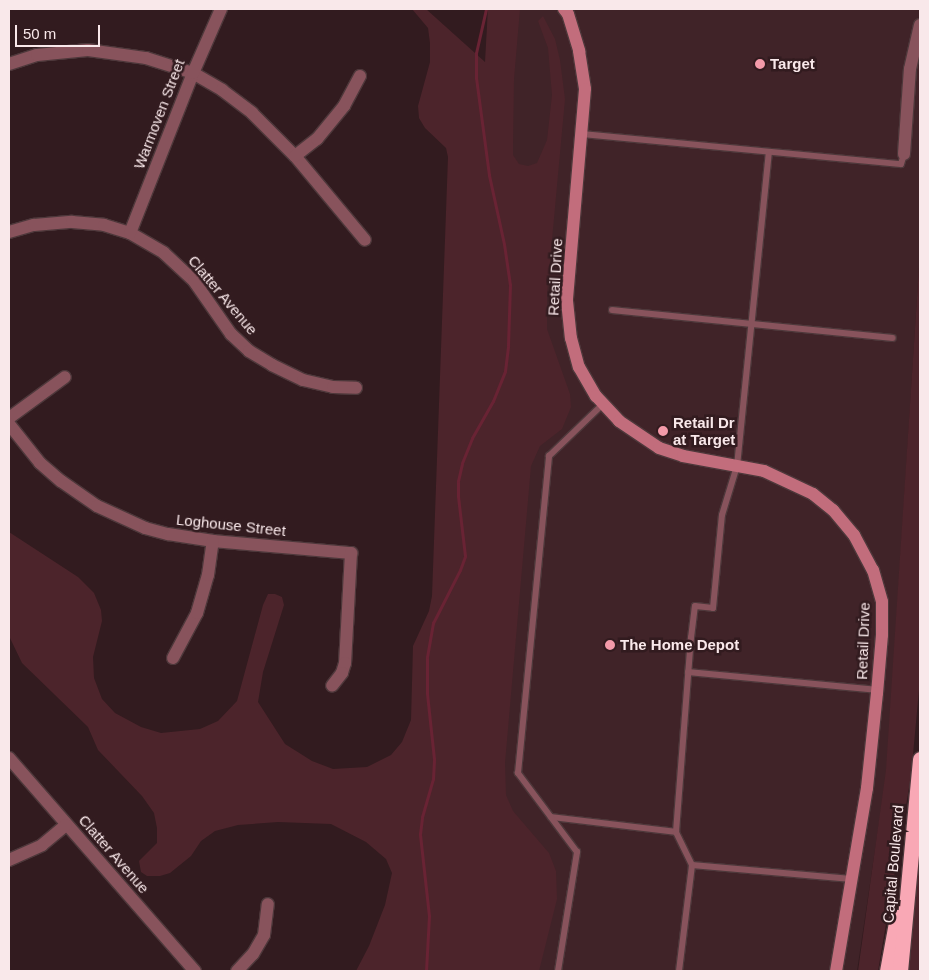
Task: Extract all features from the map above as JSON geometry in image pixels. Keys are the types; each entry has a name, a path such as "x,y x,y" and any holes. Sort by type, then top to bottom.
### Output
{"highway":[{"name":"Capital Boulevard","path":"900,971 920,759"},
{"path":"887,971 915,812"}],"street":[{"name":"Warmoven Street","path":"130,233 192,73 221,9"},
{"name":"Retail Drive","path":"569,11 579,51 585,89 567,301 571,338 579,367 603,404 619,421 659,448 683,456 764,471 813,494 833,510 864,552 873,570 882,602 878,690 867,788 836,971"},
{"path":"904,154 910,69 920,26"},
{"path":"9,64 37,55 88,50 146,58 192,73 222,90 252,113 295,156 365,240"},
{"path":"295,156 318,138 344,106 360,76"},
{"name":"Clatter Avenue","path":"9,232 34,225 72,222 104,225 130,233 164,252 194,281 231,334 249,351 303,380 333,387 356,388"},
{"path":"9,418 65,377"},
{"name":"Loghouse Street","path":"9,424 40,463 61,481 97,506 145,528 168,534 213,541 351,553 345,663 342,674 332,686"},
{"path":"173,658 197,612 208,575 213,541"},
{"name":"Clatter Avenue","path":"9,758 195,971"},
{"path":"9,860 42,844 66,825"},
{"path":"237,971 253,954 264,935 268,904"}],"lane":[{"path":"582,134 901,164 904,154"},
{"path":"679,971 692,865 676,832 695,606 713,608 722,515 737,466 769,153"},
{"path":"612,310 893,338"},
{"path":"558,971 578,852 518,773 549,456 603,404"},
{"path":"688,672 878,690"},
{"path":"551,817 676,832"},
{"path":"692,865 851,879"}],"shaded area":[{"path":"412,9 426,9 485,62 488,9 520,9 514,79 513,145 513,155 519,164 528,166 537,163 547,140 552,95 548,48 538,21 543,16 555,39 560,60 565,99 547,294 547,329 570,394 571,407 562,429 540,446 531,466 505,763 506,795 513,811 549,853 556,871 557,899 539,971 356,971 369,946 385,905 392,873 386,859 366,842 331,824 278,822 238,825 215,831 201,841 191,856 170,873 160,876 147,876 141,872 139,861 157,843 154,813 142,796 98,750 88,727 22,663 9,636 9,532 78,577 94,593 101,610 102,621 93,657 94,678 102,699 115,713 141,727 161,733 200,729 218,721 237,701 263,605 268,594 275,594 282,597 284,605 263,672 258,702 285,744 312,761 333,769 367,767 391,755 402,742 411,720 413,646 429,611 432,596 448,157 446,148 425,128 419,118 418,106 430,62 430,43 428,28"},
{"path":"488,9 920,9 920,252 887,770 857,971 445,971"},
{"path":"920,252 920,679 911,776 878,971 858,971 886,770"},
{"path":"920,840 920,971 908,971"}],"waterway":[{"path":"426,971 429,916 420,834 422,817 433,779 434,759 427,693 427,657 433,623 460,570 465,556 458,496 458,481 462,463 472,438 493,401 505,371 508,345 510,285 504,244 489,175 476,78 476,53 486,9"}],"place":[{"name":"Target","path":"760,64"},
{"name":"Retail Dr at Target","path":"663,431"},
{"name":"The Home Depot","path":"610,645"}]}
